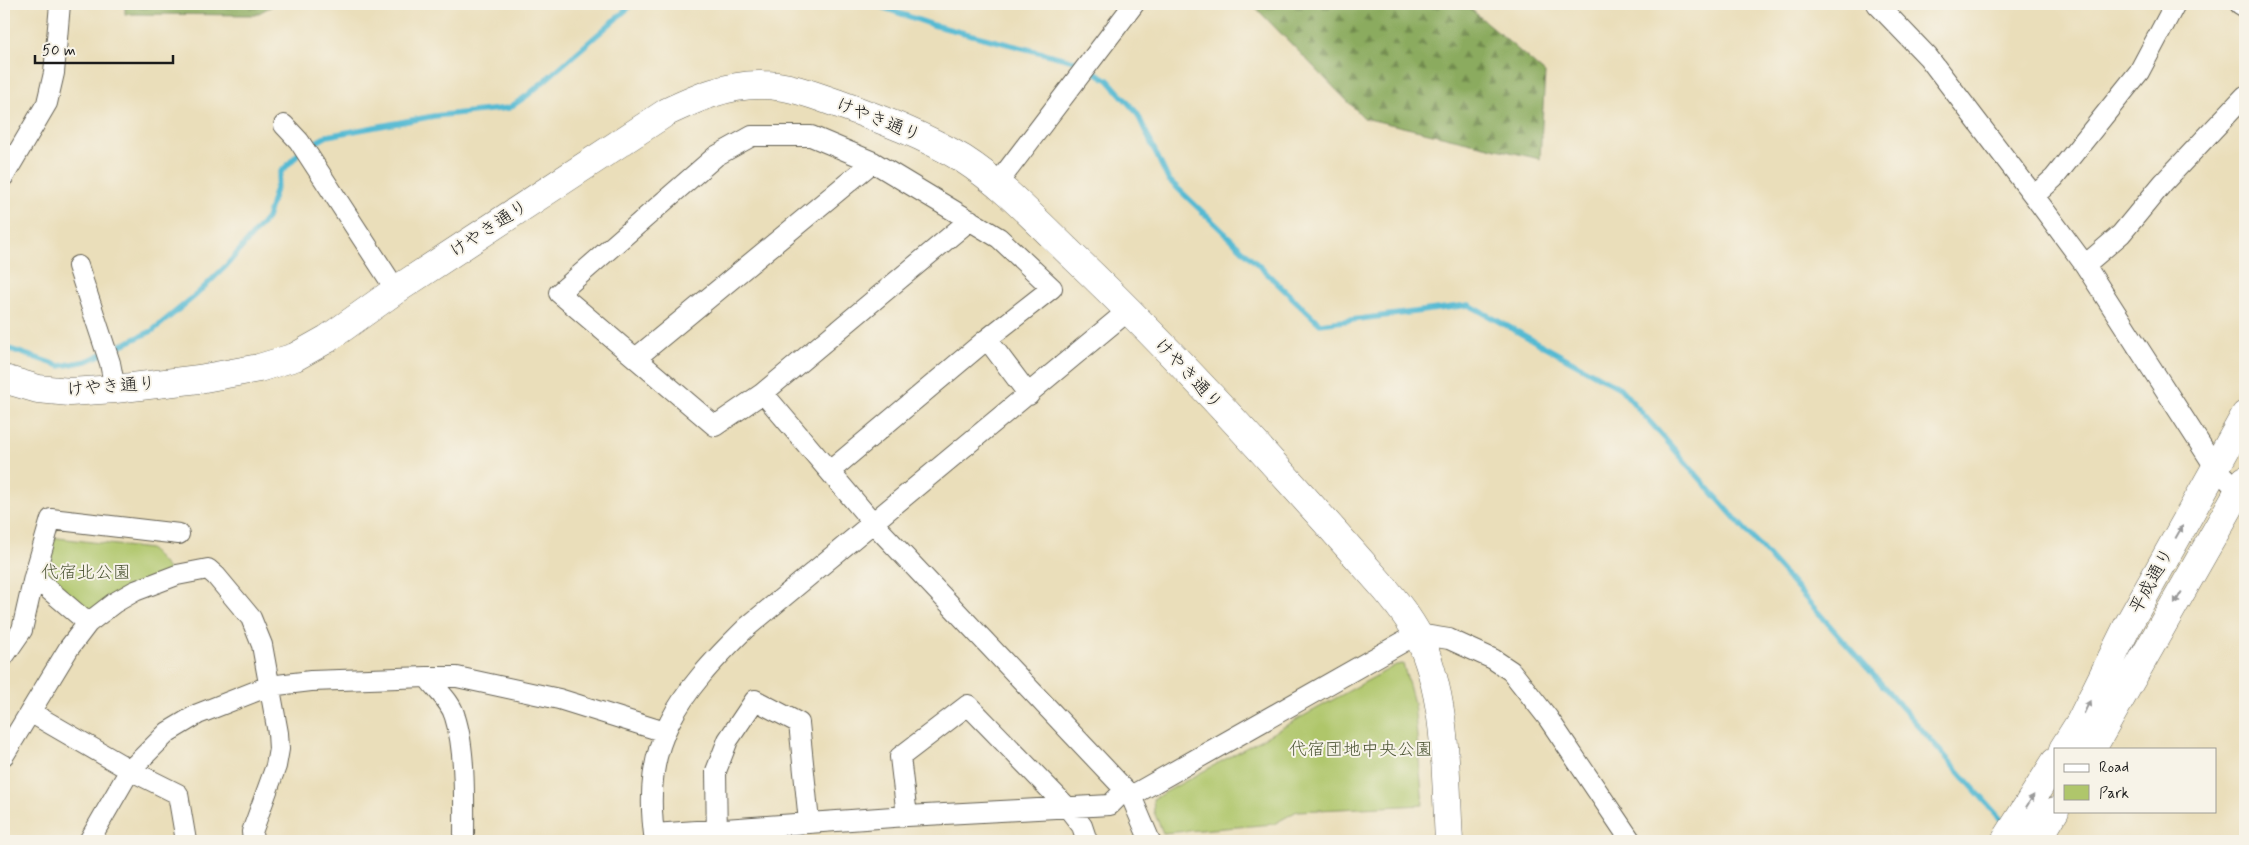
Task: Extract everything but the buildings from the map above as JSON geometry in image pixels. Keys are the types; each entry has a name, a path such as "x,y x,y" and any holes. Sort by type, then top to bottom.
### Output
{"street":[{"path":"4,176 47,102 54,73 60,4"},
{"path":"997,184 1134,4"},
{"path":"1877,4 1928,57 2034,196 2085,265 2215,467 2243,490"},
{"path":"2034,196 2054,178 2139,72 2175,4"},
{"path":"2240,4 2245,7"},
{"name":"けやき通り","path":"4,380 38,389 70,392 115,389 198,379 259,368 295,357 327,339 396,290 667,112 716,92 743,85 764,84 786,87 883,120 963,159 997,184 1129,310 1380,583 1402,610 1417,634 1436,689 1442,725 1449,841"},
{"path":"2085,265 2121,234 2163,183 2245,96"},
{"path":"284,125 299,141 396,290"},
{"path":"830,471 987,339 1052,288 999,238 970,220 873,162 811,136 752,136 716,156 559,293 715,426 763,393 970,220"},
{"path":"636,358 873,162"},
{"path":"78,266 110,362 115,389"},
{"path":"1129,310 874,524 746,628 719,655 697,680 675,710 655,758 651,795 654,838 716,836 809,822 1110,805 1128,793 1417,634 1449,639 1493,658 1511,671 1548,718 1631,841"},
{"path":"987,339 1029,395"},
{"path":"763,393 874,524 1128,793 1150,841"},
{"name":"平成通り","path":"2064,748 2080,722 2128,625 2245,414"},
{"name":"平成通り","path":"2093,748 2243,490"},
{"path":"4,656 22,630 34,577 51,519 179,534"},
{"path":"4,755 69,648 88,623 114,603 135,591 177,575 208,569 251,618 262,645 269,686 279,749 276,766 252,832 253,841"},
{"path":"34,577 88,623"},
{"path":"89,841 130,770 168,732 198,714 269,686 427,676 457,677 549,696 665,732"},
{"path":"427,676 447,700 455,717 464,793 464,841"},
{"path":"716,836 716,772 728,740 755,700 799,722 809,822"},
{"path":"907,816 900,757 968,705 1068,808 1082,826 1087,841"},
{"path":"30,712 130,770 178,794 186,841"},
{"path":"2005,841 2054,764"},
{"path":"2037,841 2054,812"}],"green space":[{"path":"125,4 276,4 255,15 125,14"},
{"path":"1252,4 1465,4 1545,73 1540,159 1364,118"},
{"name":"代宿北公園","path":"50,537 150,549 171,572 94,610 81,612 41,574"},
{"name":"代宿団地中央公園","path":"1403,664 1414,703 1423,805 1297,811 1274,824 1163,833 1154,812 1153,799 1396,665"}],"waterway":[{"path":"4,347 60,366 87,361 152,331 196,295 226,266 267,218 281,172 302,150 327,136 434,116 509,108 528,95 633,4"},
{"path":"873,4 933,25 1078,62 1108,80 1137,113 1168,179 1320,324 1469,305 1620,388 2005,824"}]}
